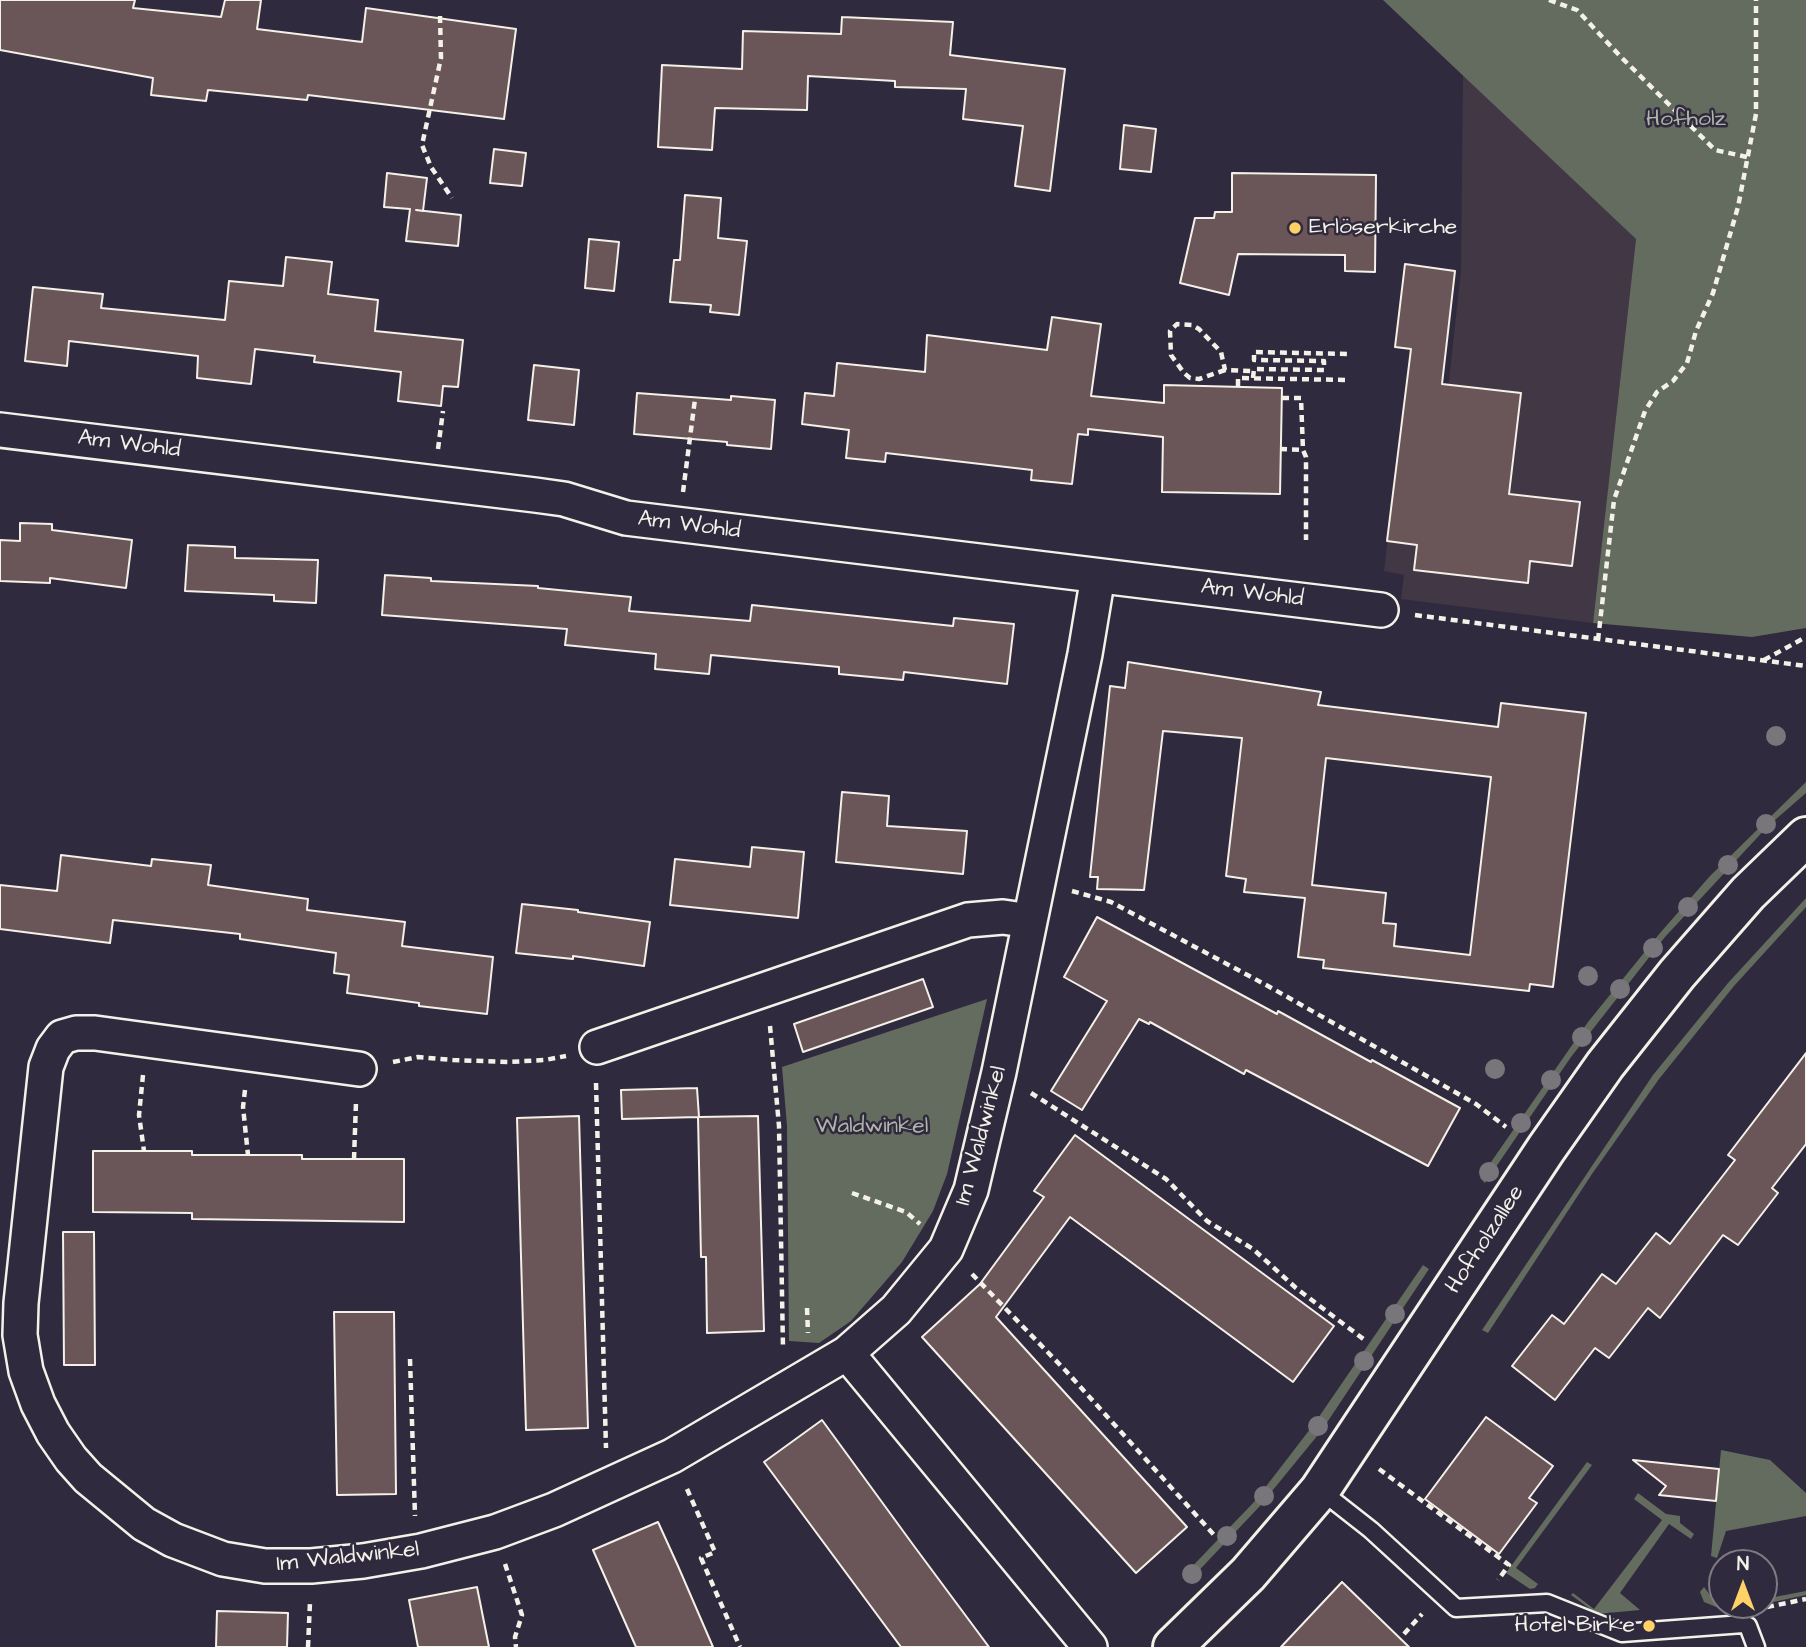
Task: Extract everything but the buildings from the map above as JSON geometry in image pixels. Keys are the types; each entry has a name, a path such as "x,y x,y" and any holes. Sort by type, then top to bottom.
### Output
{"street":[{"name":"Am Wohld","path":"0,430 564,499 626,518 678,525 1381,610"},
{"name":"Im Waldwinkel","path":"359,1069 76,1033 62,1037 53,1049 46,1067 21,1303 20,1335 26,1371 48,1423 71,1459 97,1486 144,1524 173,1540 223,1559 265,1566 311,1566 421,1551 495,1532 606,1488 672,1456 801,1378 848,1353 896,1310 946,1249 971,1190 999,1072 1082,667 1098,576"},
{"name":"Hofholzallee","path":"1173,1647 1248,1574 1320,1490 1546,1149 1605,1065 1677,974 1739,903 1806,836"},
{"path":"597,1047 968,920 1003,917 1030,921"},
{"path":"848,1353 1090,1647"}],"lane":[{"path":"1320,1490 1371,1530 1456,1608 1547,1603 1622,1633 1743,1624 1748,1626 1756,1647"}],"path":[{"path":"1549,0 1577,9 1621,58 1715,150 1747,157"},
{"path":"1598,640 1614,500 1645,411 1657,392 1673,381 1686,363 1716,281 1738,207 1756,114 1756,0"},
{"path":"440,16 443,41 441,58 422,145 431,166 452,198"},
{"path":"1225,370 1221,352 1199,329 1185,324 1173,327 1169,338 1171,355 1190,378 1199,379 1225,370 1324,370 1324,362 1254,360 1254,352 1347,354"},
{"path":"1253,371 1253,378"},
{"path":"1238,386 1238,378 1348,380"},
{"path":"1282,398 1301,398 1303,450 1306,457 1306,540"},
{"path":"678,525 695,399"},
{"path":"1280,449 1303,450"},
{"path":"1381,610 1806,666"},
{"path":"1762,660 1806,637"},
{"path":"1037,885 1083,893 1111,902 1303,1005 1476,1104 1506,1127"},
{"path":"766,990 779,1126 783,1348 801,1378"},
{"path":"144,1151 139,1115 147,1040"},
{"path":"597,1047 606,1488"},
{"path":"248,1155 243,1107 249,1054"},
{"path":"354,1160 359,1069 418,1057 453,1060 545,1060"},
{"path":"999,1072 1166,1180 1207,1221 1253,1249 1296,1289 1366,1341"},
{"path":"852,1192 906,1212 990,1290 1215,1536"},
{"path":"410,1359 415,1522 421,1551"},
{"path":"1347,1452 1393,1478 1509,1565 1479,1606"},
{"path":"705,1526 715,1552 701,1558 740,1647"},
{"path":"308,1647 311,1566"},
{"path":"514,1592 522,1615 515,1637 516,1647"}],"shaded area":[{"path":"1463,74 1636,239 1593,623 1401,599 1404,575 1384,571 1404,404 1446,408 1461,271"}],"green space":[{"name":"Hofholz","path":"1383,0 1806,0 1806,628 1752,637 1593,623 1636,239"},
{"path":"1806,782 1806,793 1768,826 1665,937 1571,1057 1485,1183 1480,1178 1588,1022 1710,876"},
{"path":"1806,898 1806,907 1734,986 1659,1079 1592,1174 1488,1333 1482,1330 1653,1075 1728,983"},
{"name":"Waldwinkel","path":"987,999 947,1174 933,1211 902,1262 851,1321 819,1343 789,1341 787,1126 782,1067"},
{"path":"1423,1265 1429,1269 1322,1430 1259,1507 1189,1581 1184,1575 1254,1502 1314,1424"},
{"path":"1721,1450 1770,1460 1806,1493 1806,1516 1726,1531 1720,1549 1712,1549"},
{"path":"1587,1462 1592,1465 1516,1568 1538,1584 1530,1589 1506,1573"},
{"path":"1638,1493 1666,1514 1680,1516 1680,1523 1694,1534 1691,1539 1669,1524 1620,1593 1640,1610 1597,1614 1571,1595 1573,1593 1594,1609 1662,1520 1634,1499"},
{"path":"1704,1587 1708,1592 1708,1604 1704,1602 1700,1592"},
{"path":"1806,1591 1806,1595 1778,1601 1778,1596"}],"place":[{"name":"Erlöserkirche","path":"1295,228"},
{"name":"Hotel Birke","path":"1649,1626"}]}
